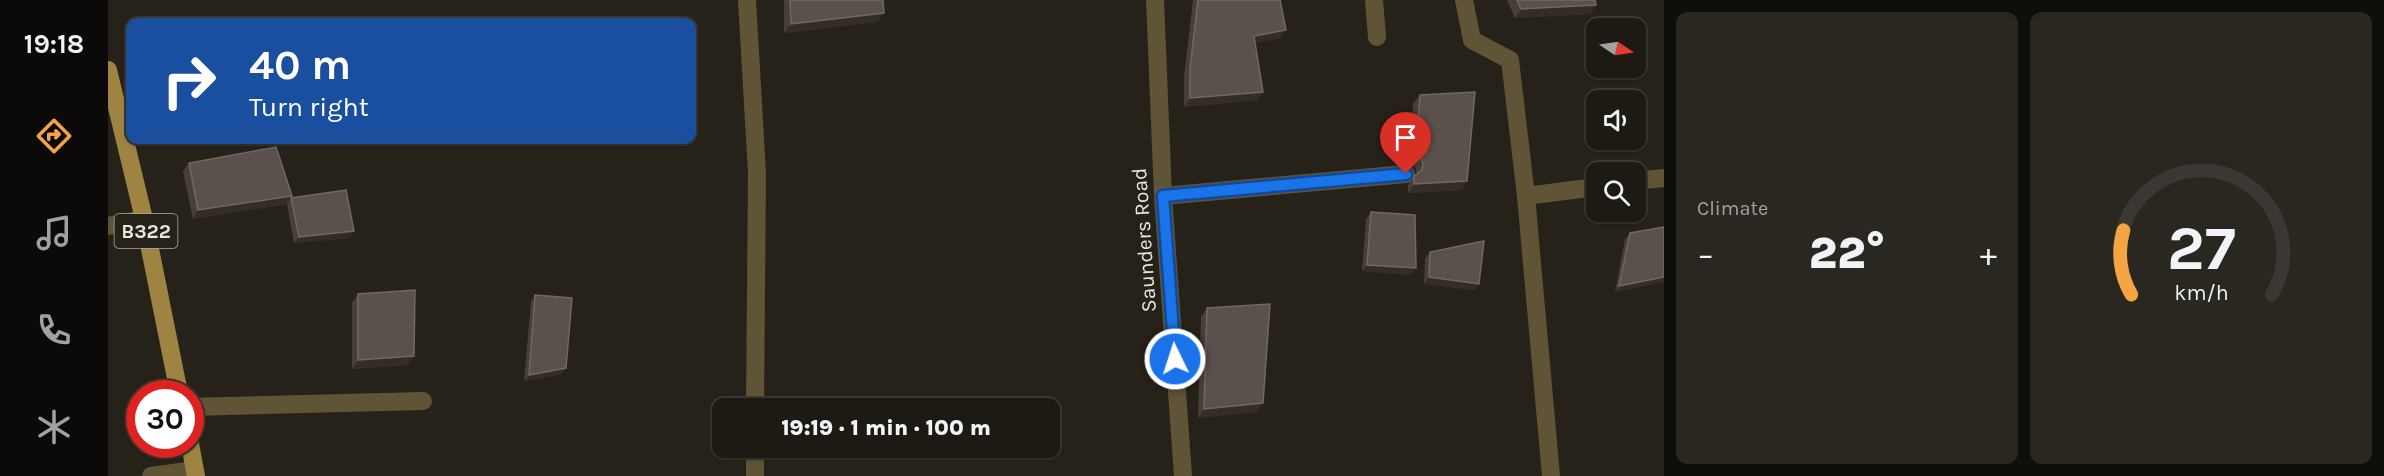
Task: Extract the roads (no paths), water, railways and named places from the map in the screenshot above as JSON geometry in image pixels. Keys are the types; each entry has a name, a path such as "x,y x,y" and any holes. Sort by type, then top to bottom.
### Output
{"main road":[{"name":"B322","path":"108,70 144,219 176,380"},
{"path":"193,458 196,473"}],"street":[{"path":"747,0 757,173 755,398"},
{"name":"Saunders Road","path":"1155,0 1163,196 1183,476"},
{"path":"1374,0 1377,37"},
{"path":"1464,0 1472,40 1510,60 1526,196 1551,476"},
{"path":"1163,196 1406,174"},
{"path":"1646,180 1664,178"},
{"path":"1526,196 1586,188"},
{"path":"108,225 144,219"},
{"path":"204,407 423,401"},
{"path":"755,458 755,476"},
{"path":"151,476 196,473"}]}
